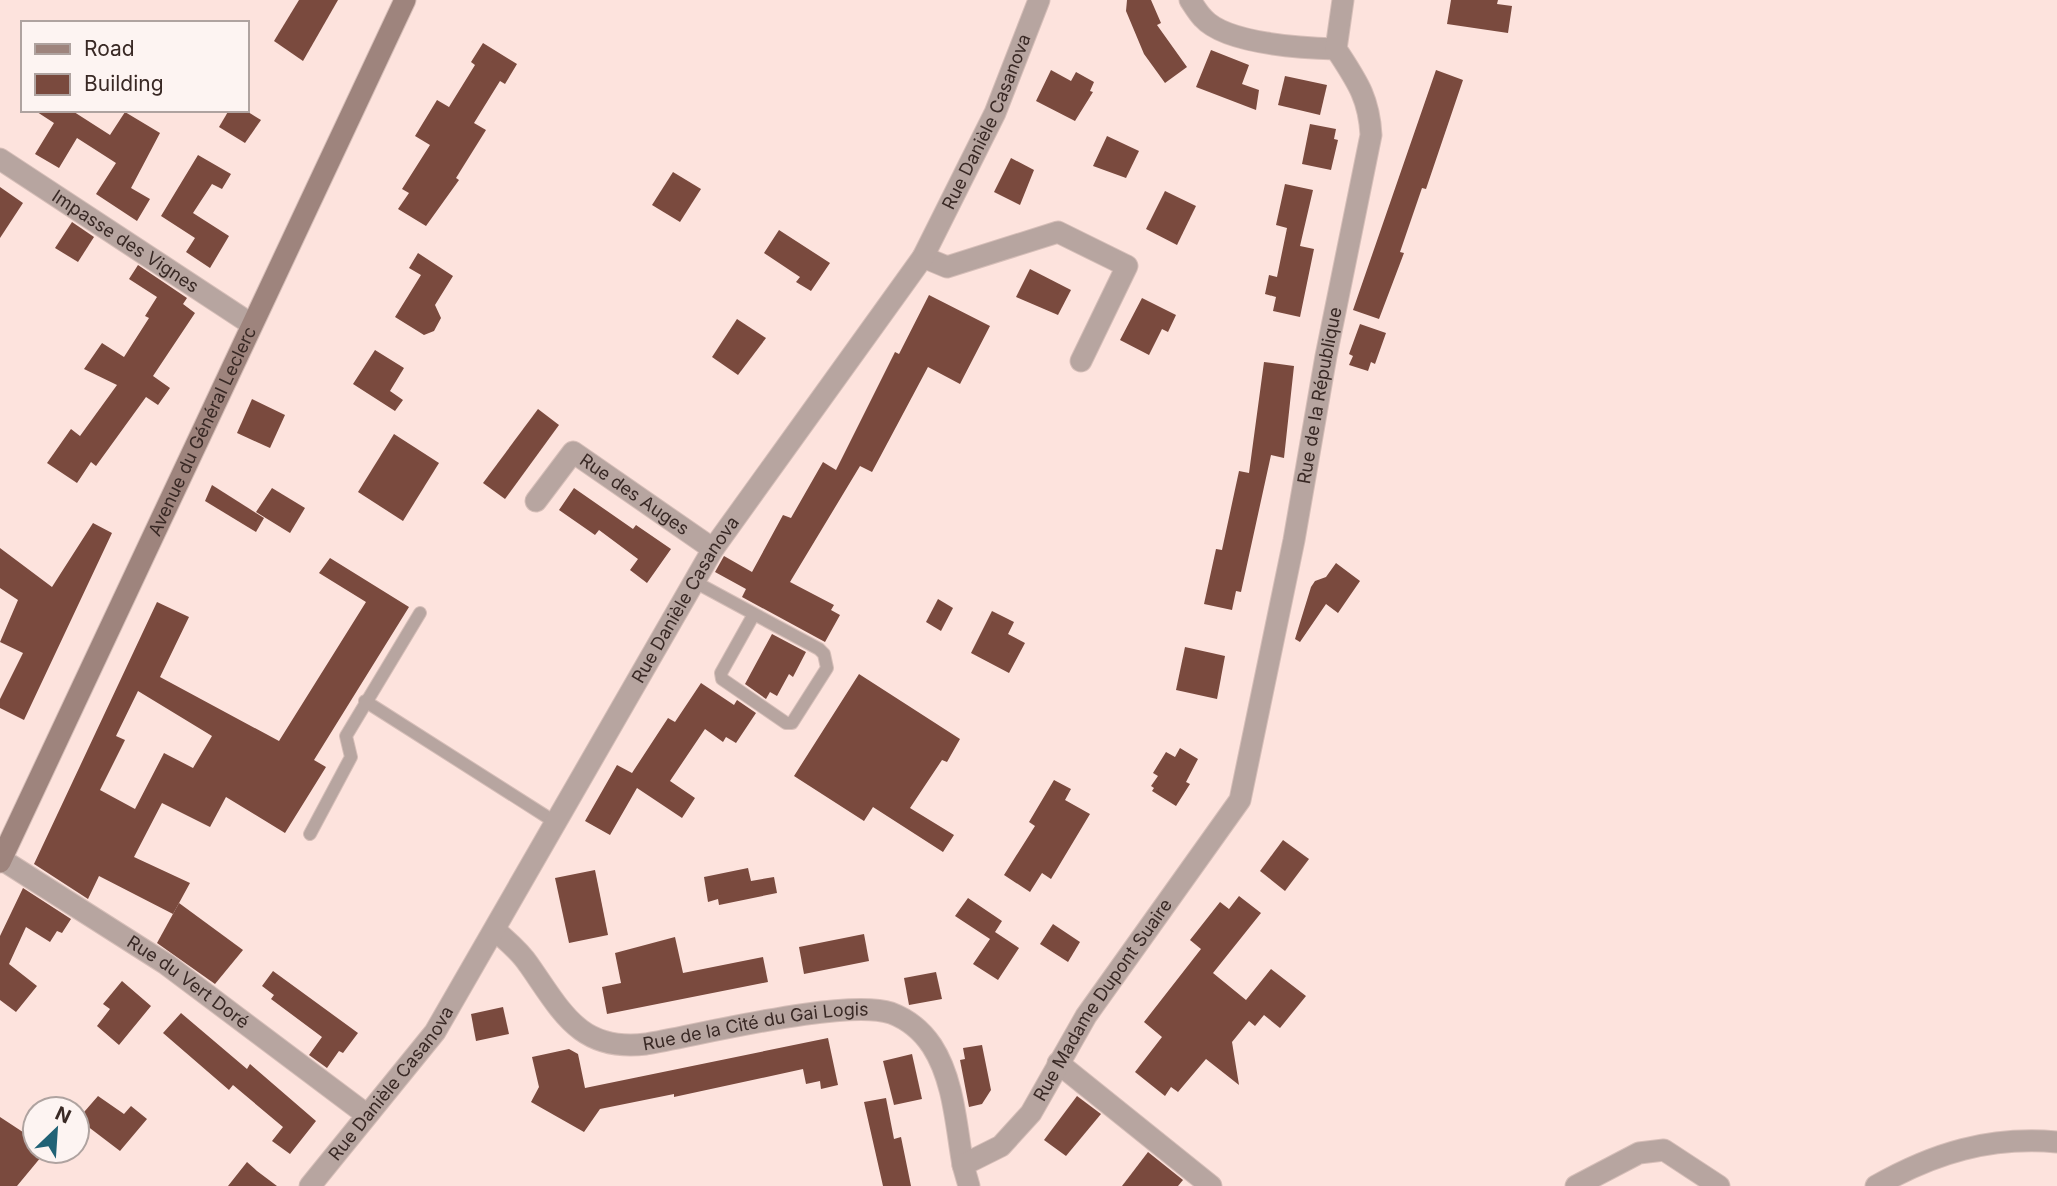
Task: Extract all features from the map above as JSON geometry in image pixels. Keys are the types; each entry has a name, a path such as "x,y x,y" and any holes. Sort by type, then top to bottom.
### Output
{"main road":[{"name":"Avenue du Général Leclerc","path":"1,861 405,0"}],"street":[{"name":"Rue Danièle Casanova","path":"310,1186 435,1031 713,549 923,257 995,113 1039,0"},
{"path":"1190,0 1204,20 1247,40 1294,47 1336,49 1343,0"},
{"name":"Rue de la République","path":"1240,800 1294,540 1326,356 1371,135 1369,109 1360,87 1336,49"},
{"name":"Impasse des Vignes","path":"0,159 251,324"},
{"path":"923,257 947,267 1058,232 1127,266 1081,361"},
{"name":"Rue des Auges","path":"536,501 573,452 713,549"},
{"name":"Rue Madame Dupont Suaire","path":"963,1165 1002,1146 1031,1113 1086,1016 1240,800"},
{"name":"Rue du Vert Doré","path":"1,861 166,964 367,1115"},
{"name":"Rue de la Cité du Gai Logis","path":"495,930 528,963 560,1013 588,1035 606,1044 625,1047 646,1044 814,1013 868,1010 889,1013 906,1020 920,1031 941,1062 963,1165"},
{"path":"1058,1063 1211,1186"},
{"path":"1876,1186 1937,1155 1977,1144 2023,1139 2057,1142"},
{"path":"1576,1186 1639,1153 1664,1150 1719,1186"},
{"path":"963,1165 969,1186"}],"lane":[{"path":"695,582 819,649 826,660 827,668 792,723 786,723 722,679 722,673 754,614"},
{"path":"310,834 351,757 346,736 419,613"},
{"path":"365,701 555,822"}],"building":[{"path":"299,0 338,0 303,61 274,41"},
{"path":"1127,0 1151,0 1161,23 1157,25 1187,67 1165,83 1144,54 1126,11"},
{"path":"1451,0 1498,0 1497,4 1512,6 1508,33 1447,24"},
{"path":"483,43 517,64 505,84 500,81 474,123 486,130 456,178 459,180 426,226 398,209 409,193 402,189 430,145 415,136 437,100 449,107 475,65 471,62"},
{"path":"1211,50 1249,65 1242,84 1259,90 1256,110 1196,87"},
{"path":"1051,70 1071,81 1076,72 1094,82 1090,91 1093,92 1075,121 1036,101"},
{"path":"1436,70 1463,80 1426,189 1422,188 1400,252 1404,253 1379,319 1353,310"},
{"path":"1285,76 1327,85 1320,115 1278,105"},
{"path":"37,112 74,112 110,135 125,112 160,133 131,188 150,199 137,221 96,194 116,163 77,138 59,168 35,154 54,123"},
{"path":"228,112 248,112 261,120 245,143 219,127"},
{"path":"1310,124 1336,129 1334,139 1338,140 1331,170 1302,164"},
{"path":"1107,136 1139,151 1126,178 1093,166"},
{"path":"198,155 231,174 222,189 212,184 193,213 229,236 210,268 186,252 195,238 161,216"},
{"path":"1011,158 1034,170 1020,205 994,192"},
{"path":"673,172 701,189 680,222 652,205"},
{"path":"1285,184 1313,190 1300,246 1314,249 1300,317 1273,311 1276,297 1265,294 1269,275 1277,277 1287,228 1276,225"},
{"path":"0,187 23,203 0,238"},
{"path":"1165,191 1196,206 1177,245 1146,229"},
{"path":"72,222 94,237 78,262 55,248"},
{"path":"779,230 830,263 811,291 796,282 800,277 764,253"},
{"path":"418,253 453,276 435,305 441,318 434,331 424,335 395,317 421,275 409,268"},
{"path":"138,265 187,298 183,304 195,313 153,376 170,388 158,405 146,397 96,466 91,462 77,483 47,463 71,429 80,436 117,385 84,369 102,343 124,357 149,318 145,316 157,297 129,279"},
{"path":"1030,269 1071,290 1058,315 1016,297"},
{"path":"929,295 990,326 960,384 928,367 872,472 860,466 790,582 834,605 831,610 840,615 825,642 742,597 746,589 715,572 724,556 752,572 783,515 791,518 823,462 836,470 895,352 899,354"},
{"path":"1142,298 1176,315 1168,332 1162,329 1149,355 1120,340"},
{"path":"737,319 766,338 738,375 712,357"},
{"path":"1360,324 1386,333 1375,364 1371,362 1368,371 1349,365 1353,356 1349,354"},
{"path":"375,350 404,368 390,391 403,400 395,411 353,384"},
{"path":"1264,362 1294,366 1284,458 1271,455 1241,592 1236,591 1232,610 1204,604 1216,549 1222,550 1239,471 1249,473"},
{"path":"252,399 285,415 270,448 237,433"},
{"path":"538,409 559,425 505,499 483,483"},
{"path":"394,434 439,463 403,521 358,492"},
{"path":"212,485 264,518 256,532 205,501"},
{"path":"272,488 305,508 290,533 256,512"},
{"path":"574,488 633,529 636,525 671,549 647,583 630,570 638,559 599,530 595,535 559,510"},
{"path":"93,523 112,533 24,720 0,708 0,699 23,653 0,642 18,600 0,588 0,548 52,587"},
{"path":"330,558 409,607 314,760 326,767 285,833 226,797 210,827 162,803 134,857 190,883 173,914 99,876 88,899 34,864 157,602 189,617 160,677 279,741 366,602 319,573","holes":["138,691 212,736 193,768 164,753 135,809 100,790 125,740 116,736"]},
{"path":"1336,563 1360,581 1338,613 1326,604 1300,642 1295,639 1311,587 1315,581 1326,577"},
{"path":"938,599 953,608 941,631 926,622"},
{"path":"992,611 1014,622 1008,634 1025,643 1009,673 971,653"},
{"path":"772,634 806,652 793,677 789,674 777,696 770,692 766,699 745,684"},
{"path":"1185,647 1225,656 1217,699 1176,690"},
{"path":"859,674 960,739 947,762 942,760 910,808 954,835 943,852 873,807 864,821 794,776"},
{"path":"701,683 734,705 737,700 756,713 736,743 726,737 723,742 705,729 670,781 695,798 682,818 637,788 610,835 585,821 617,765 632,773 668,718 675,722"},
{"path":"1180,748 1198,759 1186,782 1190,784 1176,806 1152,791 1154,788 1151,786 1158,776 1153,773 1166,752 1175,757"},
{"path":"1054,780 1071,789 1065,800 1090,814 1051,879 1042,873 1030,892 1004,875 1035,826 1029,822"},
{"path":"1283,840 1309,859 1285,891 1260,871"},
{"path":"748,868 751,881 774,877 777,893 719,905 718,899 708,902 704,877"},
{"path":"595,870 608,935 569,943 555,878"},
{"path":"23,888 71,919 62,933 57,931 50,942 26,927 9,964 37,986 16,1012 0,1000 0,936"},
{"path":"1239,896 1261,913 1213,973 1246,1000 1271,969 1306,996 1280,1028 1264,1015 1255,1026 1249,1021 1232,1042 1239,1085 1206,1059 1178,1092 1171,1087 1165,1096 1135,1072 1162,1037 1144,1022 1201,949 1190,940 1220,902 1229,909"},
{"path":"968,898 1002,921 995,932 1019,948 998,980 973,964 990,939 955,916"},
{"path":"179,903 243,950 215,984 157,943"},
{"path":"1053,924 1080,942 1068,962 1040,944"},
{"path":"864,934 869,961 804,974 799,947"},
{"path":"675,937 683,973 763,957 768,982 607,1014 602,987 621,983 615,953"},
{"path":"273,971 358,1033 343,1053 339,1051 327,1068 309,1055 322,1037 271,999 274,995 262,986"},
{"path":"936,972 942,999 909,1005 904,978"},
{"path":"122,981 151,1006 119,1045 97,1026 110,1009 103,1004"},
{"path":"503,1007 509,1034 476,1041 471,1014"},
{"path":"181,1013 247,1069 250,1064 316,1121 290,1154 272,1141 283,1127 233,1085 229,1090 163,1033"},
{"path":"828,1038 838,1085 821,1089 820,1081 806,1084 803,1069 674,1097 674,1094 600,1109 584,1132 531,1102 539,1087 532,1057 569,1049 578,1054 585,1088"},
{"path":"982,1045 991,1090 982,1104 969,1107 960,1060 965,1059 963,1048"},
{"path":"912,1054 922,1099 894,1105 883,1061"},
{"path":"98,1096 124,1114 131,1106 147,1119 120,1151 91,1129 91,1104"},
{"path":"1077,1096 1101,1114 1066,1156 1044,1140"},
{"path":"886,1098 894,1139 901,1137 911,1186 883,1186 864,1102"},
{"path":"0,1117 21,1131 21,1165 34,1165 17,1186 0,1186"},
{"path":"1148,1152 1183,1180 1178,1186 1122,1186"},
{"path":"247,1162 257,1171 277,1186 228,1186"}]}
